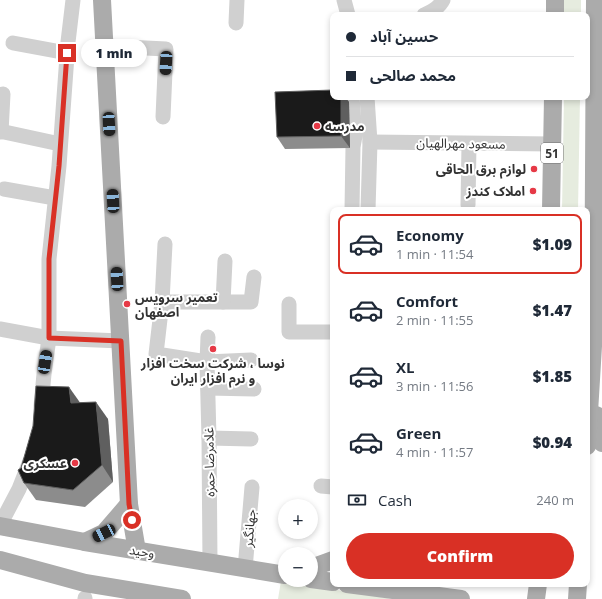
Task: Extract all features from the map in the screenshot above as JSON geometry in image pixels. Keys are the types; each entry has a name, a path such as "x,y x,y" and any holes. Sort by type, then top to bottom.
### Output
{"main road":[{"path":"102,0 129,504 137,550"},
{"path":"555,0 555,12"},
{"path":"590,400 597,347 598,29 595,0"},
{"name":"51","path":"551,207 553,100"},
{"path":"591,385 602,443"},
{"path":"85,542 104,533 129,504"},
{"name":"وحید","path":"0,526 85,542 278,574"},
{"path":"0,560 85,583 182,599"},
{"path":"318,565 330,561"},
{"path":"318,580 330,582"},
{"path":"366,587 422,596 461,599"},
{"path":"536,599 538,587"},
{"path":"577,599 578,587"}],"street":[{"path":"40,417 49,338 49,259 56,198 67,53 73,0"},
{"path":"236,23 237,0"},
{"path":"344,0 347,12"},
{"path":"430,12 442,3 443,0"},
{"path":"13,43 67,53"},
{"path":"105,46 166,49 163,117"},
{"path":"3,94 0,132 60,144"},
{"path":"352,100 355,136 352,147 352,207"},
{"path":"367,100 370,142 368,207"},
{"name":"مسعود مهرالهیان","path":"370,142 552,144"},
{"path":"468,205 469,144"},
{"path":"4,189 56,198"},
{"path":"165,244 162,302 156,354 207,362 251,360"},
{"path":"223,302 225,261"},
{"path":"162,302 251,302 254,277"},
{"path":"289,304 288,332 330,332"},
{"path":"0,329 49,338 121,341"},
{"name":"غلامرضا حمزه","path":"208,337 207,362 210,563"},
{"path":"208,388 254,389"},
{"path":"209,438 251,438"},
{"path":"0,526 19,489 35,446"},
{"name":"جهانگیر","path":"245,568 252,487"}],"shaded area":[{"path":"564,0 581,0 581,12 564,12"},
{"path":"564,100 580,100 578,207 562,207"},
{"path":"280,587 318,587 393,599 278,599"}],"building":[{"name":"مدرسه","path":"330,90 330,100 341,100 341,136 277,137 275,92"},
{"name":"عسکری","path":"36,386 69,387 71,403 96,402 102,465 73,490 24,483 18,470 21,468 33,426"}],"place":[{"name":"مدرسه","path":"317,126"},
{"name":"لوازم برق الحاقی","path":"534,169"},
{"name":"املاک کندز","path":"533,191"},
{"name":"تعمیر سرویس اصفهان","path":"127,304"},
{"name":"نوسا ، شرکت سخت افزار و نرم افزار ایران","path":"213,349"},
{"name":"عسکری","path":"75,463"}],"route":[{"path":"67,53 59,166 49,259 49,338 121,341 129,504 132,520"}]}
